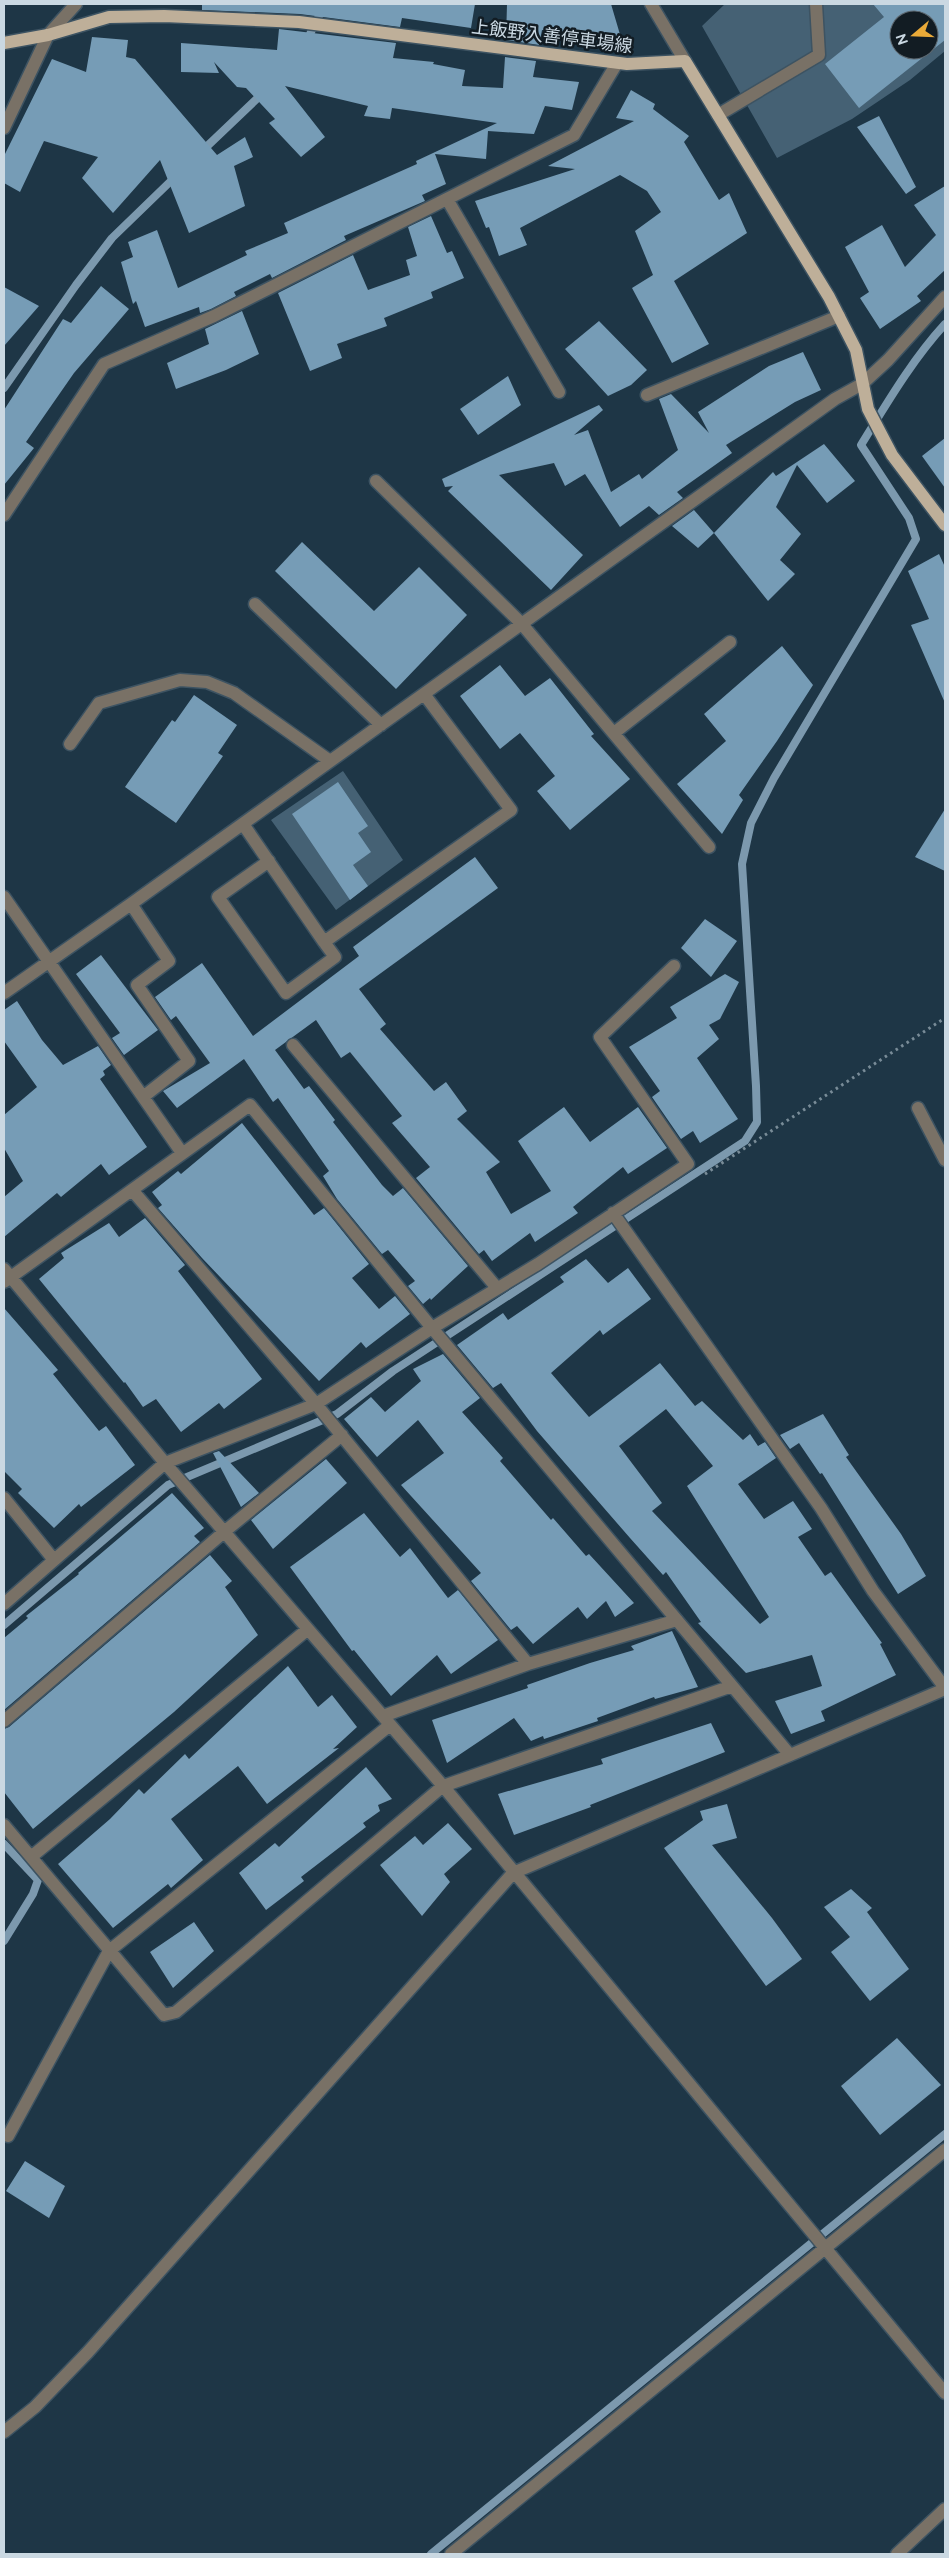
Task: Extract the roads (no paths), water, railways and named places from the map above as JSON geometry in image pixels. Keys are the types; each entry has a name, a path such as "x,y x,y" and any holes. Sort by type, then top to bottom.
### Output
{"main road":[{"name":"上飯野入善停車場線","path":"4,43 48,35 109,16 164,16 299,22 617,63 685,61"},
{"path":"685,61 839,316 856,350 868,409 892,455 945,525"}],"street":[{"path":"4,128 48,35 76,4"},
{"path":"651,4 685,61"},
{"path":"718,115 819,54 816,4"},
{"path":"4,515 104,364 214,316 574,135 617,63"},
{"path":"446,199 559,392"},
{"path":"4,992 243,824 834,399 862,384 888,360 945,297"},
{"path":"647,396 839,316"},
{"path":"376,481 522,623 709,847"},
{"path":"255,604 381,725"},
{"path":"614,733 730,642"},
{"path":"70,744 99,703 180,680 207,682 234,693 330,761"},
{"path":"324,942 510,810 424,694"},
{"path":"243,824 269,861 324,942 335,957 286,993 218,897 269,861"},
{"path":"4,897 182,1153"},
{"path":"131,904 169,961 137,985 189,1061 143,1096"},
{"path":"4,1604 165,1463 316,1404 432,1328 538,1264 688,1164 600,1037 674,966"},
{"path":"293,1045 497,1288"},
{"path":"790,1755 432,1328 250,1105 132,1190 6,1276 443,1786 513,1873 825,2246 945,2393"},
{"path":"918,1108 945,1160"},
{"path":"132,1190 342,1435 528,1664"},
{"path":"4,2432 35,2407 88,2352 513,1873 945,1688 873,1591 821,1508 613,1213"},
{"path":"4,1721 224,1532 342,1435"},
{"path":"4,1498 54,1560"},
{"path":"8,2136 109,1951 387,1720 528,1664 676,1620"},
{"path":"31,1857 308,1629"},
{"path":"4,1825 164,2015 176,2012 443,1786 732,1686"},
{"path":"451,2554 825,2246 945,2150"},
{"path":"897,2554 945,2509"}],"waterway":[{"path":"307,40 325,4"},
{"path":"201,152 264,92"},
{"path":"4,388 76,285 112,238 175,177"},
{"path":"4,1625 168,1485 337,1414 393,1371 745,1141 757,1122 742,864 751,823 774,778 916,539 909,518 861,445 911,367 945,324"},
{"path":"4,1844 38,1880 33,1894 4,1941"},
{"path":"431,2554 945,2134"}]}
